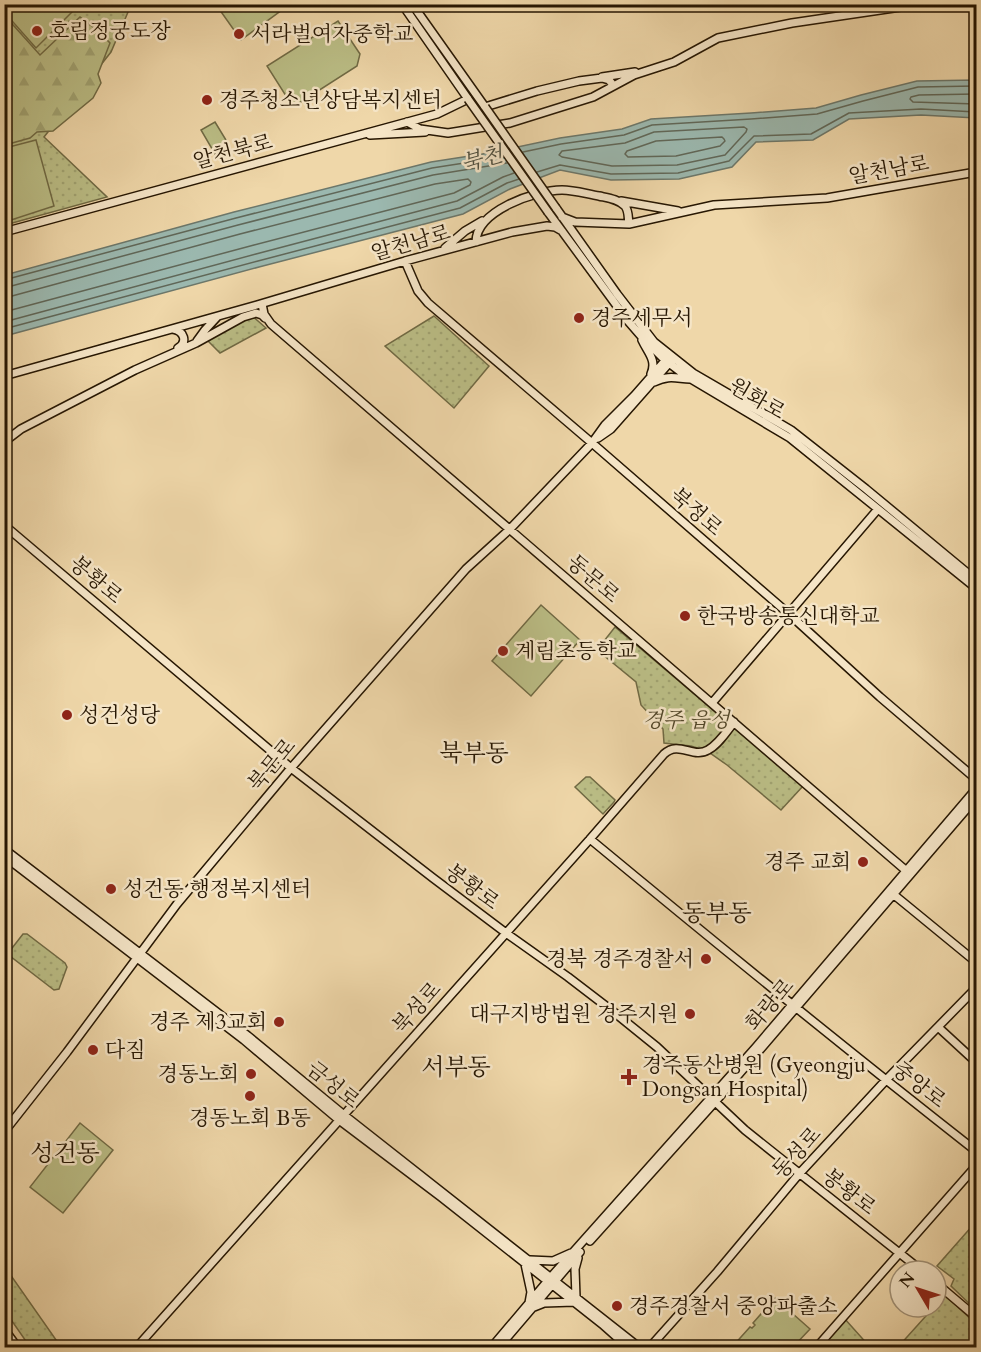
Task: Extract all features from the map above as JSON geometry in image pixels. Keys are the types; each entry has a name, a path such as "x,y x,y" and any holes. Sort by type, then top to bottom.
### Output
{"street":[{"path":"402,4 461,82"},
{"path":"412,4 461,82"},
{"path":"353,136 430,132 448,134 510,123 581,102 634,75 674,62 712,41 733,34 921,4"},
{"path":"485,107 579,81 647,70"},
{"path":"602,78 609,80 613,85"},
{"path":"592,79 597,83 597,94"},
{"name":"원화로","path":"461,82 468,99 553,219 640,335 692,379 783,433 976,588"},
{"name":"원화로","path":"461,82 485,107 640,325 669,359 791,430 976,580"},
{"name":"알천북로","path":"4,232 434,115 468,99"},
{"path":"430,132 428,121 434,115"},
{"path":"407,122 430,132"},
{"name":"알천남로","path":"562,217 575,222 629,224 733,203 827,198 976,172"},
{"path":"440,252 471,227 518,201 548,191 577,191 617,201 683,212"},
{"path":"617,201 627,210 629,224"},
{"name":"알천남로","path":"4,376 476,242 479,228 489,217"},
{"path":"547,226 553,219"},
{"path":"572,231 575,222"},
{"path":"476,242 512,232 547,226 562,231"},
{"name":"북정로","path":"405,261 418,291 428,303 789,614 880,697 976,779"},
{"name":"동문로","path":"262,304 264,314 271,324 908,872"},
{"path":"4,442 21,429 135,370 196,343 243,317 256,313 262,315 271,324"},
{"path":"196,343 218,316"},
{"path":"165,356 182,346 184,341 180,331 168,330"},
{"path":"640,335 654,362 651,381 665,377 692,379"},
{"name":"북문로","path":"4,1132 67,1052 177,904 291,768 466,569 510,529 592,443 605,425 651,381 669,359"},
{"path":"712,703 878,509"},
{"name":"봉황로","path":"4,525 291,768 506,933 615,1013 657,1047 745,1130 907,1259"},
{"name":"북성로","path":"136,1347 668,750 678,748 699,753 707,751 734,722"},
{"name":"화랑로","path":"795,1006 976,789"},
{"name":"화랑로","path":"491,1347 713,1100 893,894 908,872 976,798"},
{"name":"중앙로","path":"590,839 976,1151"},
{"name":"금성로","path":"4,849 138,955"},
{"name":"금성로","path":"4,856 248,1036 342,1117 445,1200 640,1347"},
{"path":"893,894 976,962"},
{"name":"동성로","path":"649,1347 717,1272 799,1174 976,988"},
{"path":"938,1027 976,1062"},
{"name":"금성로","path":"342,1117 458,1203 527,1262"},
{"path":"816,1347 976,1166"},
{"path":"579,1250 575,1269 575,1299 530,1305 531,1292 527,1262 553,1261 579,1250"},
{"path":"948,1293 976,1317"},
{"name":"금성로","path":"575,1299 629,1347"},
{"name":"화랑로","path":"498,1347 530,1305"},
{"path":"4,1329 18,1347"}],"green space":[{"path":"284,4 286,7 241,40 218,5"},
{"name":"호림정궁도장","path":"4,5 79,5 36,48 5,13"},
{"path":"5,5 131,5 111,52 44,137 107,197 5,225"},
{"path":"5,16 40,55 80,17 110,43 98,74 101,83 93,98 53,131 37,132 30,138 5,145"},
{"path":"338,21 360,54 357,66 293,107 267,66"},
{"path":"215,122 229,145 215,154 201,130"},
{"path":"36,140 54,206 5,222 5,148"},
{"path":"251,315 266,328 220,353 206,339"},
{"path":"434,316 489,366 454,408 385,346"},
{"path":"541,605 580,640 531,696 492,661"},
{"name":"경주 읍성","path":"615,627 803,786 781,810 707,751 691,746 664,743 663,729 641,705 636,682 597,650"},
{"path":"586,777 590,777 615,800 603,814 575,787"},
{"path":"23,934 27,934 65,963 67,967 59,989 54,990 10,956 9,952"},
{"path":"80,1123 113,1150 63,1213 30,1187"},
{"path":"976,1223 976,1310 951,1286 954,1279 948,1274 948,1259 943,1259"},
{"path":"5,1267 61,1347 30,1347 5,1311"},
{"path":"775,1298 810,1329 793,1347 732,1347 750,1327 755,1325 753,1323"},
{"path":"948,1298 976,1324 976,1347 898,1347 923,1319 948,1319"},
{"path":"844,1318 870,1347 818,1348"}],"water":[{"name":"북천","path":"976,80 976,118 921,115 849,119 813,140 756,142 732,167 679,179 611,180 560,170 510,189 463,214 5,336 5,275 234,212 431,162 622,129 651,119 816,108 917,81"}],"place":[{"name":"호림정궁도장","path":"37,31"},
{"name":"서라벌여자중학교","path":"239,34"},
{"name":"경주청소년상담복지센터","path":"207,100"},
{"name":"경주세무서","path":"579,318"},
{"name":"한국방송통신대학교","path":"685,616"},
{"name":"계림초등학교","path":"503,651"},
{"name":"성건성당","path":"67,715"},
{"name":"경주 교회","path":"863,862"},
{"name":"성건동 행정복지센터","path":"111,889"},
{"name":"경북 경주경찰서","path":"706,959"},
{"name":"대구지방법원 경주지원","path":"690,1014"},
{"name":"경주 제3교회","path":"279,1022"},
{"name":"다짐","path":"93,1050"},
{"name":"경동노회","path":"251,1074"},
{"name":"경주동산병원 (Gyeongju Dongsan Hospital)","path":"629,1077"},
{"name":"경동노회 B동","path":"250,1096"},
{"name":"경주경찰서 중앙파출소","path":"617,1306"}],"district":[{"name":"북부동","path":"474,753"},
{"name":"동부동","path":"717,913"},
{"name":"서부동","path":"456,1067"},
{"name":"성건동","path":"65,1153"}]}
